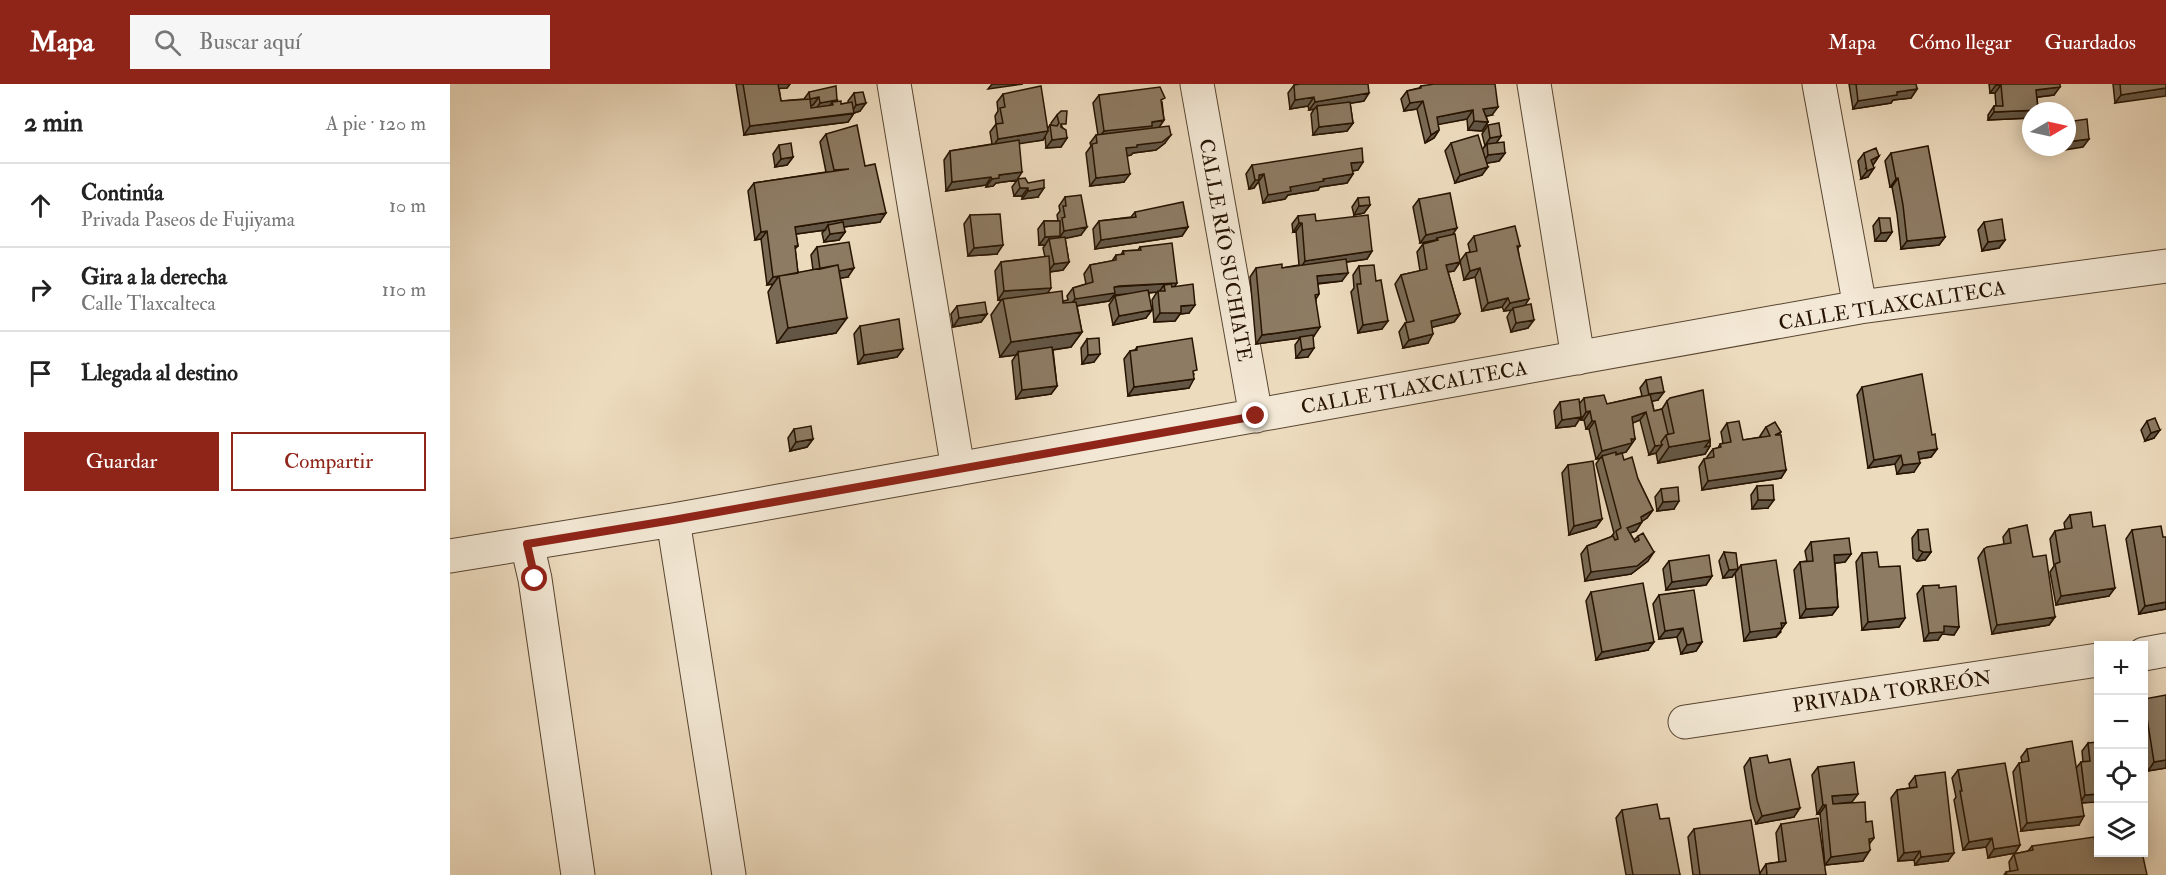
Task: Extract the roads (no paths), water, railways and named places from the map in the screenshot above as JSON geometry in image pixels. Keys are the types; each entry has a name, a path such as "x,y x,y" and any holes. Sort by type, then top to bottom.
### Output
{"street":[{"path":"894,84 958,469"},
{"name":"CALLE RÍO SUCHIATE","path":"1197,84 1256,416"},
{"path":"1534,84 1578,358"},
{"path":"1819,84 1860,307"},
{"name":"CALLE TLAXCALTECA","path":"450,556 673,520 1860,307 2166,266"},
{"path":"673,520 729,875"},
{"path":"527,544 535,579 578,875"},
{"path":"2148,653 2166,650"},
{"name":"PRIVADA TORREÓN","path":"1685,722 2094,661"}]}
